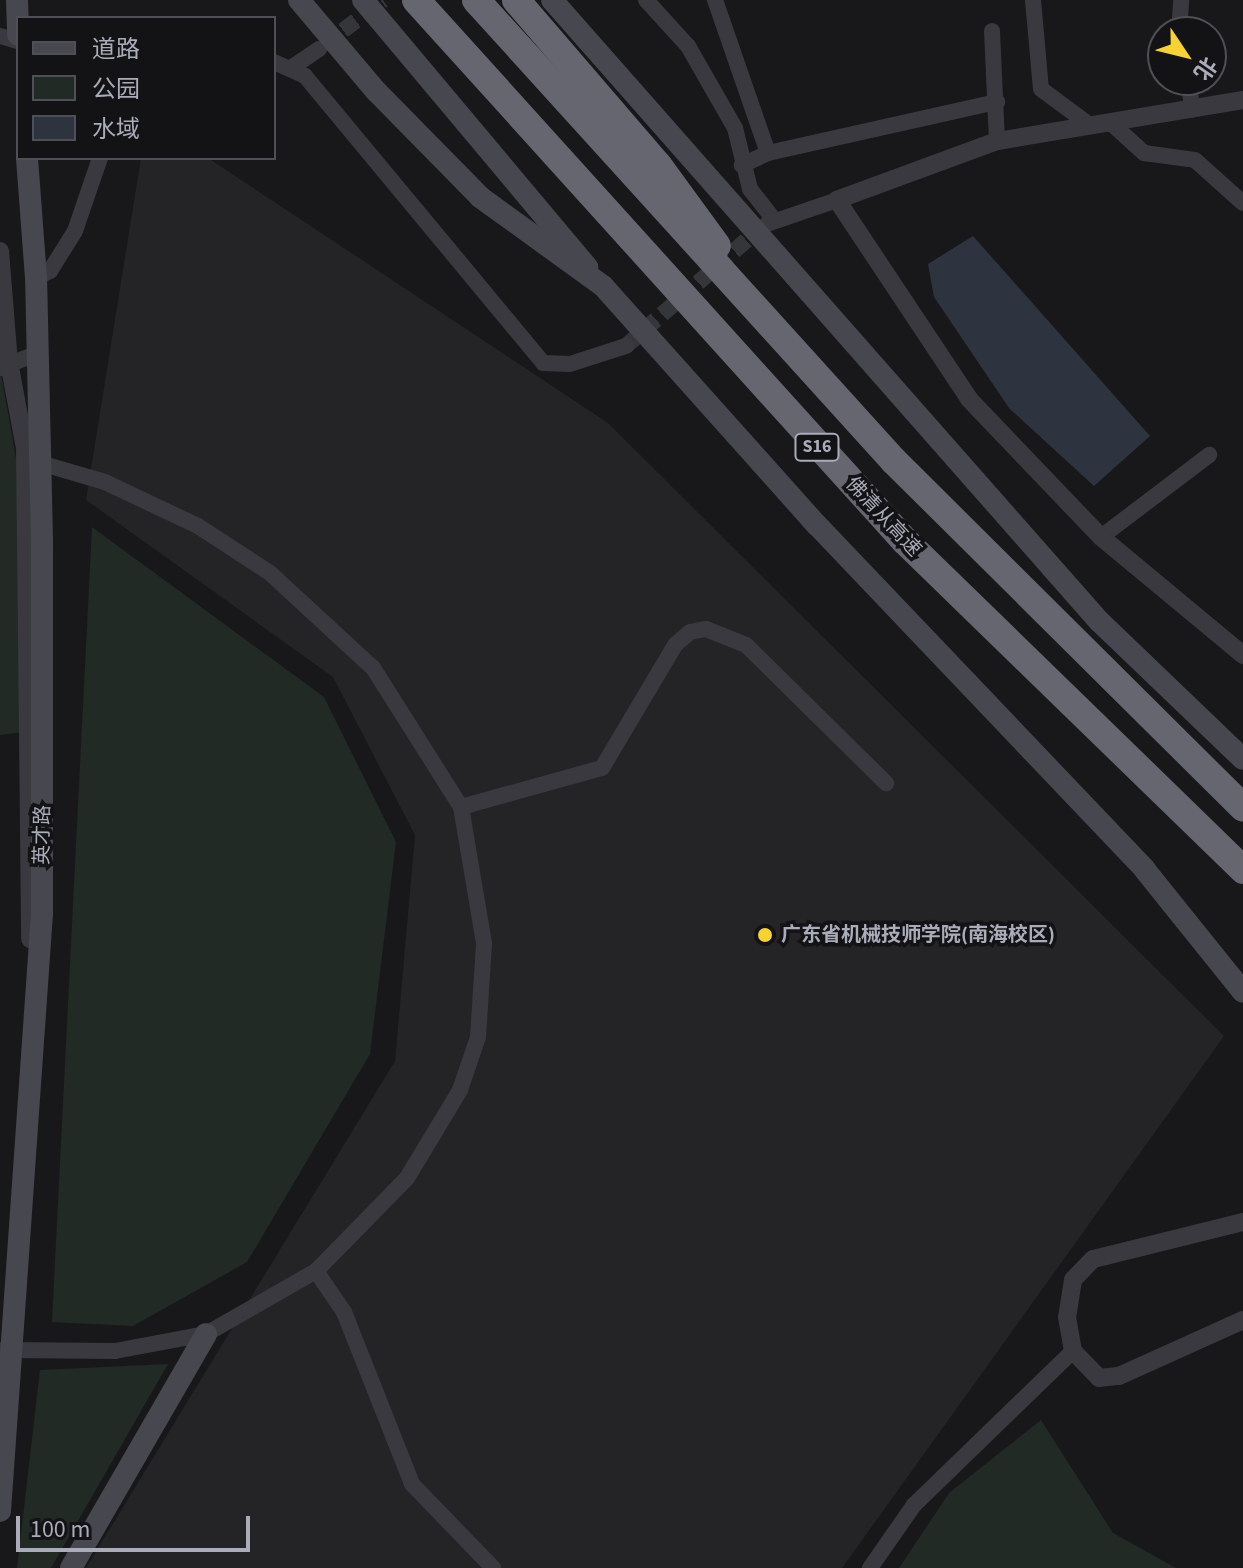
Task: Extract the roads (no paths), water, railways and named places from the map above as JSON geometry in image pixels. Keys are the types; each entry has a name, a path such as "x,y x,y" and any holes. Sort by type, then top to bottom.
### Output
{"highway":[{"name":"佛清从高速","path":"416,0 887,522 1243,870"},
{"name":"S16","path":"476,0 781,339 1094,666 1243,808"},
{"path":"516,0 658,165 781,339"}],"main road":[{"path":"299,0 376,91 480,197 603,286"},
{"path":"363,0 603,286 817,525 1145,870 1243,992"},
{"path":"552,0 792,279 1099,621 1243,759"},
{"name":"英才路","path":"0,1511 4,1355 42,914 38,353 27,160"},
{"path":"71,1568 206,1334"}],"street":[{"path":"646,0 696,60 735,128 750,189 774,220"},
{"path":"715,0 768,153"},
{"path":"1033,0 1041,89 1091,126"},
{"path":"992,31 997,141"},
{"path":"291,68 319,49"},
{"path":"276,63 305,76 543,363 570,364 626,346"},
{"path":"1191,96 1193,110"},
{"path":"759,229 774,220 997,141 1243,100"},
{"path":"742,165 768,153 997,102"},
{"path":"1111,123 1144,153 1195,160 1243,203"},
{"path":"36,278 50,271 75,231 99,160"},
{"path":"837,200 969,399 1101,537 1243,655"},
{"name":"英才路","path":"0,251 5,365 25,448 31,933 4,1355"},
{"path":"5,365 38,353"},
{"path":"1101,537 1209,455"},
{"path":"4,1355 115,1351 206,1334 316,1271 407,1178 460,1090 478,1037 484,943 461,807 373,668 270,573 198,526 132,494 40,463"},
{"path":"461,807 602,768 675,645 690,632 706,629 746,645 886,783"},
{"path":"1243,1222 1109,1254 1081,1268 1073,1280 1067,1317 1073,1351 1099,1378 1119,1376 1243,1320"},
{"path":"316,1271 344,1312 412,1484 493,1568"},
{"path":"870,1568 914,1505 1073,1351"}],"water":[{"path":"973,236 1150,436 1094,486 1009,408 934,297 928,264"}],"tunnel":[{"path":"324,45 383,0"},
{"path":"626,346 759,229"}],"place":[{"name":"广东省机械技师学院(南海校区)","path":"765,935"}]}
